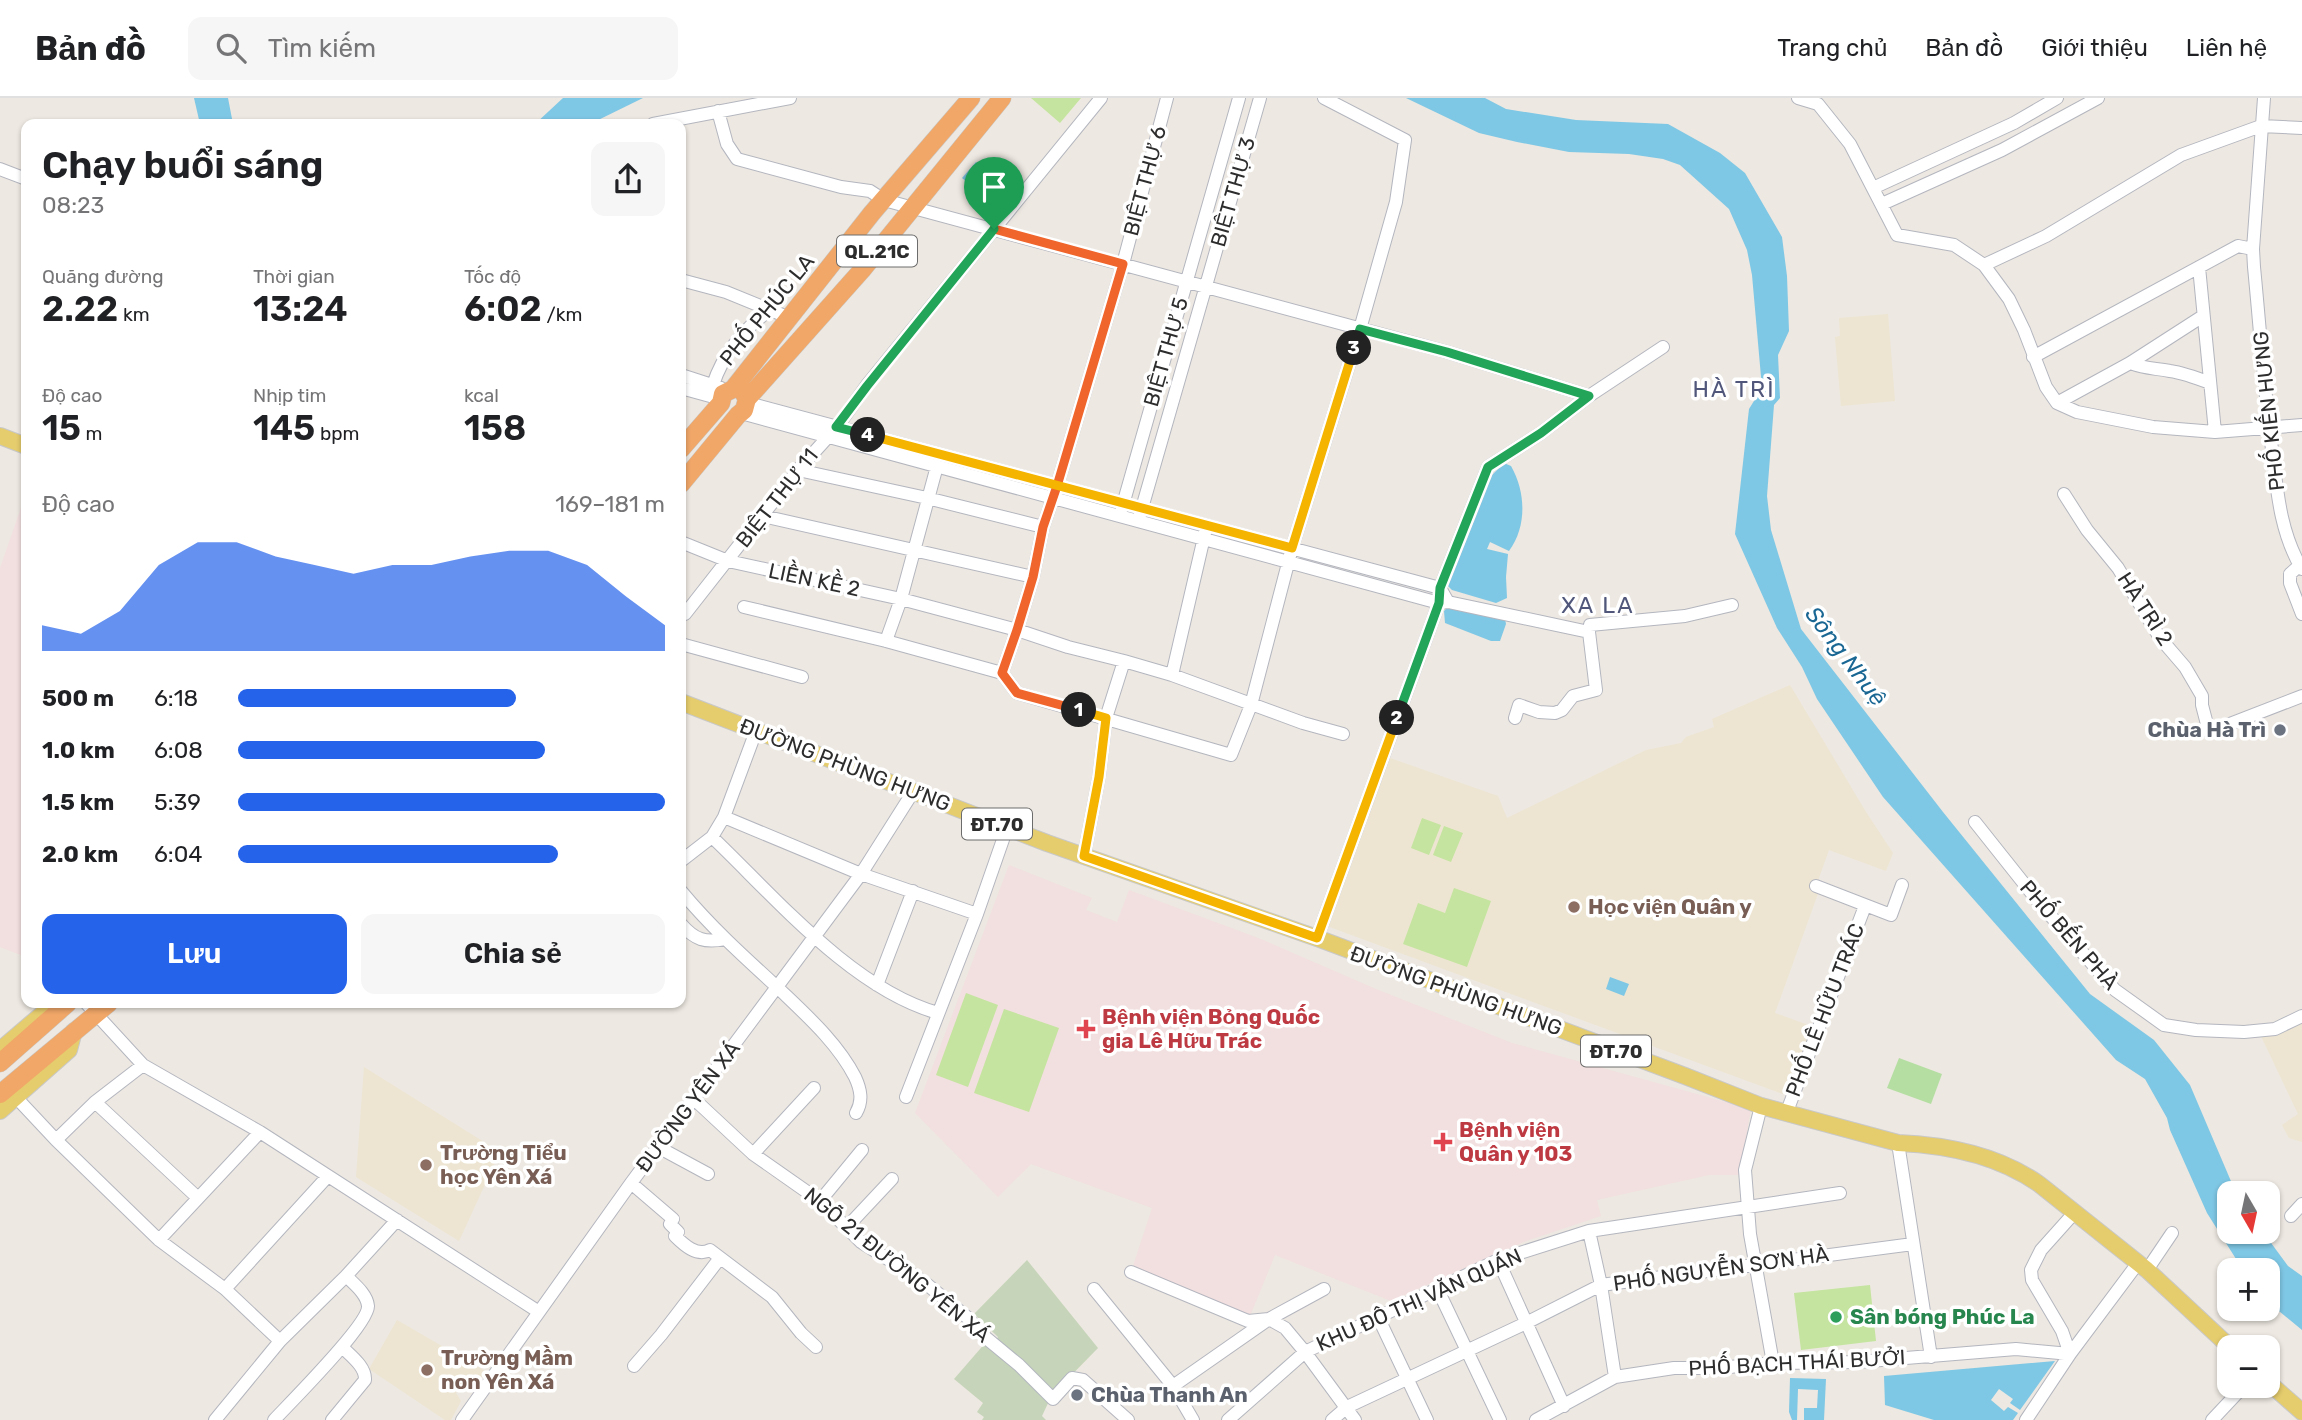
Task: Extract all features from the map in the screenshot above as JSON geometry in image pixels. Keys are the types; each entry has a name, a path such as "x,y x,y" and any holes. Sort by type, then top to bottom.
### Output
{"highway":[{"name":"PHỐ PHÚC LA","path":"686,476 732,400 790,318 884,200 971,98"},
{"name":"PHỐ PHÚC LA","path":"686,444 862,270 1002,98"},
{"path":"0,1063 62,1008"},
{"path":"8,1093 95,1008"}],"main road":[{"path":"0,436 21,444"},
{"name":"ĐƯỜNG PHÙNG HƯNG","path":"686,704 1007,828 1317,938 1786,1115 1898,1143 1922,1144 1982,1156 2026,1175 2075,1212 2143,1267 2217,1335"},
{"path":"0,1050 41,1015 62,1008"},
{"path":"0,1111 8,1093"},
{"path":"2280,1393 2302,1412"}],"street":[{"path":"678,119 790,98"},
{"name":"BIỆT THỰ 11","path":"686,613 798,470 836,427 1101,98"},
{"name":"BIỆT THỰ 6","path":"1123,264 1167,98"},
{"path":"1187,281 1239,98"},
{"name":"BIỆT THỰ 3","path":"1140,514 1260,98"},
{"path":"744,607 886,641 1002,673 1017,693 1231,755 1251,705 1292,548 1396,202 1405,140 1324,98"},
{"path":"1798,98 1818,104 1850,144 1897,235 1954,245 1984,265 2008,299 2024,330 2046,387 2057,403 2077,412 2112,421 2153,427 2214,432 2302,425"},
{"path":"1873,188 2014,123 2057,98"},
{"path":"1882,204 2002,150 2098,98"},
{"name":"PHỐ KIẾN HƯNG","path":"2264,98 2253,248 2278,499 2285,532 2301,567"},
{"path":"718,111 727,144 737,159 841,187 870,191 884,200 1447,352 1589,396"},
{"path":"1984,265 2046,236 2181,155 2261,126 2302,128"},
{"path":"0,169 21,177"},
{"path":"2033,357 2238,246 2253,248"},
{"path":"1002,673 1033,577 1043,527 1123,264"},
{"path":"2199,267 2214,432"},
{"path":"686,281 726,292 790,318"},
{"name":"BIỆT THỰ 5","path":"1121,510 1187,281"},
{"path":"732,400 720,364 754,321 770,310"},
{"path":"2057,403 2130,362 2203,316"},
{"path":"1317,938 1444,603 1440,588 1488,467 1663,347"},
{"path":"2130,362 2147,369 2169,370 2210,383"},
{"path":"686,377 732,400 826,436 937,466 1055,492"},
{"path":"686,389 836,427 1121,510 1207,526 1440,588"},
{"path":"886,641 901,599 937,466"},
{"path":"798,470 1043,527"},
{"name":"HÀ TRÌ 2","path":"2064,494 2082,523 2118,568 2160,638 2185,667 2202,696 2208,732 2302,696"},
{"path":"1140,514 1203,539 1444,603 1589,632"},
{"path":"763,516 1033,577"},
{"path":"1172,675 1207,526"},
{"name":"LIỀN KỀ 2","path":"686,544 728,561 901,599 1017,630 1068,647 1172,675 1251,705 1343,734"},
{"path":"2301,567 2290,574 2290,583 2302,614"},
{"path":"1515,718 1519,705 1539,712 1555,713 1562,710 1573,696 1596,690 1590,625 1685,616 1732,605"},
{"path":"686,645 802,677"},
{"path":"1084,856 1099,777 1106,718 1124,661"},
{"path":"686,857 712,837 724,817 756,731"},
{"name":"ĐƯỜNG YÊN XÁ","path":"462,1420 631,1183 861,874 913,792"},
{"path":"724,817 861,874 976,914"},
{"name":"PHỐ BẾN PHÀ","path":"1975,822 2037,900 2115,990 2164,1025 2196,1030 2244,1032 2275,1029 2302,1016"},
{"path":"906,1097 1007,828"},
{"path":"712,837 848,964 902,1000 938,1013"},
{"path":"1816,886 1891,915 1902,885"},
{"path":"877,985 913,891"},
{"path":"686,897 834,1046 855,1078 861,1099 856,1113"},
{"name":"PHỐ LÊ HỮU TRÁC","path":"1786,1115 1865,905"},
{"path":"686,929 701,941 725,939"},
{"path":"99,1008 144,1065 260,1132 539,1312"},
{"path":"56,1140 95,1102 144,1065"},
{"path":"753,1154 814,1088"},
{"path":"8,1093 159,1240 225,1289 280,1341"},
{"name":"NGÕ 21 ĐƯỜNG YÊN XÁ","path":"694,1098 753,1154 820,1201 861,1242 924,1282 968,1318 1053,1399 1072,1378 1083,1380 1128,1420"},
{"path":"95,1102 198,1198"},
{"path":"1761,1106 1745,1170 1756,1264 1773,1363"},
{"path":"159,1240 260,1132"},
{"path":"1898,1143 1931,1356"},
{"path":"658,1147 708,1174"},
{"path":"820,1201 862,1150"},
{"path":"225,1289 328,1176"},
{"path":"847,1227 892,1179"},
{"path":"631,1183 673,1219 670,1224 678,1232 675,1236 683,1244 698,1252 710,1250 772,1297 816,1347"},
{"name":"KHU ĐÔ THỊ VĂN QUÁN","path":"1228,1420 1305,1352 1498,1260 1589,1231 1840,1193"},
{"path":"2291,1216 2302,1204"},
{"path":"2070,1354 2062,1331 2032,1280 2031,1270 2041,1250 2075,1212"},
{"path":"215,1420 280,1341 346,1276 397,1220"},
{"path":"1589,1231 1601,1285 1615,1377"},
{"path":"2026,1420 2070,1354 2172,1233"},
{"name":"PHỐ NGUYỄN SƠN HÀ","path":"1332,1420 1347,1407 1527,1323 1601,1285 1913,1244"},
{"path":"634,1366 720,1258"},
{"path":"1498,1260 1564,1406"},
{"path":"1131,1272 1248,1321 1269,1319 1285,1328 1355,1420"},
{"path":"274,1420 342,1347 366,1313 368,1306 365,1295 346,1276"},
{"path":"1094,1289 1173,1387 1193,1420"},
{"path":"1173,1387 1269,1319 1324,1289"},
{"path":"1438,1290 1500,1420"},
{"path":"1378,1317 1427,1420"},
{"path":"332,1420 365,1381 366,1375 342,1347"},
{"name":"PHỐ BẠCH THÁI BƯỞI","path":"1536,1420 1615,1377 1674,1368 1857,1362 2016,1349 2070,1354"},
{"path":"2212,1420 2233,1398"}],"shaded area":[{"path":"1888,314 1895,401 1841,406 1835,337 1840,336 1839,318"},
{"path":"21,508 21,955 0,947 0,568"},
{"name":"Học viện Quân y","path":"1790,685 1893,853 1886,871 1829,850 1816,886 1820,888 1775,1013 1814,1027 1788,1096 1327,926 1390,758 1498,796 1507,818 1646,750 1681,743 1686,737 1714,727 1712,719"},
{"name":"Bệnh viện Quân y 103","path":"1009,865 1092,898 1086,910 1117,922 1129,890 1261,939 1376,989 1512,1043 1751,1109 1739,1175 1709,1175 1597,1200 1601,1216 1526,1241 1391,1301 1275,1255 1248,1321 1131,1272 1152,1208 1031,1164 998,1197 915,1113"},
{"path":"2302,1021 2302,1142 2289,1138 2282,1125 2298,1114 2261,1036"},
{"name":"Trường Tiểu học Yên Xá","path":"364,1067 500,1152 459,1241 356,1177"},
{"name":"Trường Mầm non Yên Xá","path":"397,1320 485,1371 479,1381 464,1380 456,1393 461,1401 451,1420 445,1420 369,1369"}],"green space":[{"path":"1031,98 1081,98 1060,123"},
{"path":"1422,818 1441,825 1429,855 1411,848"},
{"path":"1444,826 1463,833 1451,862 1433,855"},
{"path":"1454,888 1491,901 1467,967 1403,944 1418,903 1445,913"},
{"path":"966,993 998,1005 968,1087 936,1075"},
{"path":"1004,1009 1059,1028 1029,1112 974,1093"},
{"path":"1899,1058 1942,1074 1931,1104 1887,1088"},
{"path":"1027,1260 1098,1348 1053,1394 995,1342 998,1337 974,1314"},
{"name":"Sân bóng Phúc La","path":"1870,1285 1876,1341 1801,1350 1794,1293"},
{"path":"987,1341 1049,1401 1042,1416 1046,1420 982,1420 984,1417 977,1412 983,1403 954,1379"}],"water":[{"path":"194,98 228,98 232,119 199,119"},
{"path":"563,98 643,98 600,119 540,119"},
{"path":"1406,98 1485,98 1506,109 1576,120 1668,124 1720,153 1745,173 1782,237 1787,276 1789,331 1778,355 1780,398 1774,405 1767,496 1771,530 1801,629 1943,812 2090,994 2154,1040 2190,1085 2231,1181 2217,1181 2217,1229 2207,1213 2167,1118 2145,1079 2116,1060 1883,797 1817,699 1802,667 1777,628 1735,534 1749,409 1762,388 1752,275 1747,250 1729,209 1680,165 1663,159 1629,154 1569,152 1479,133"},
{"path":"976,162 1003,184 989,200 962,178"},
{"path":"1504,463 1511,466 1516,476 1522,509 1519,531 1509,551 1490,542 1487,549 1508,554 1507,598 1496,603 1452,590 1447,585 1491,476"},
{"path":"1448,607 1505,619 1500,641 1491,641 1445,623 1444,611"},
{"path":"1610,977 1629,984 1624,996 1606,989"},
{"path":"2227,1244 2272,1244 2288,1266 2302,1276 2302,1330 2280,1312 2280,1258 2235,1258"},
{"path":"2055,1361 2020,1410 2010,1403 2013,1399 1999,1389 1991,1400 2004,1411 2008,1407 2018,1413 2013,1420 1934,1420 1885,1405 1884,1376"},
{"path":"1790,1378 1826,1379 1824,1420 1804,1420 1804,1408 1817,1408 1818,1390 1798,1389 1797,1420 1792,1420 1789,1412"}],"place":[{"name":"Chùa Hà Trì","path":"2280,730"},
{"name":"Học viện Quân y","path":"1574,907"},
{"name":"Bệnh viện Bỏng Quốc gia Lê Hữu Trác","path":"1086,1029"},
{"name":"Bệnh viện Quân y 103","path":"1443,1142"},
{"name":"Trường Tiểu học Yên Xá","path":"426,1165"},
{"name":"Sân bóng Phúc La","path":"1836,1317"},
{"name":"Trường Mầm non Yên Xá","path":"427,1370"},
{"name":"Chùa Thanh An","path":"1077,1395"}],"district":[{"name":"HÀ TRÌ","path":"1734,389"},
{"name":"XA LA","path":"1598,605"}],"route":[{"path":"994,229 836,427 1057,486 1292,548 1360,329 1447,352 1589,396 1541,433 1488,467 1440,588 1439,603 1317,938 1084,856 1099,777 1106,718 1017,693 1002,673 1033,577 1043,527 1057,486 1123,264 994,229"}],"water label":[{"name":"Sông Nhuệ","path":"1846,656"}]}
